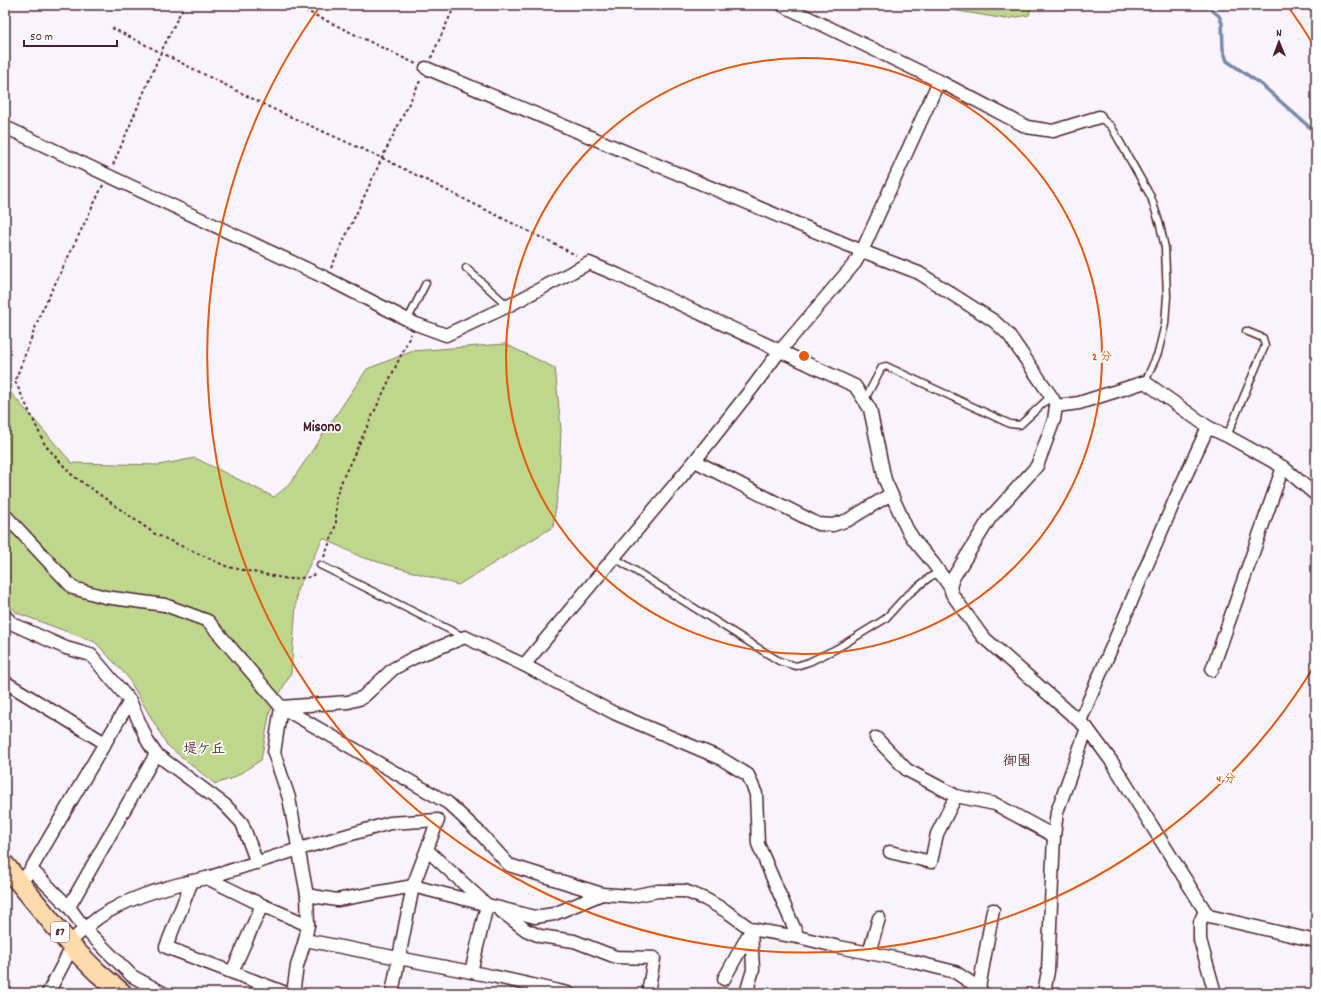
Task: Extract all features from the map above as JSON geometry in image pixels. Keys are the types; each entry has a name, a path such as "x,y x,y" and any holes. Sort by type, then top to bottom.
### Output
{"main road":[{"name":"87","path":"5,865 26,876 71,945 97,972 122,993"}],"street":[{"path":"782,5 1027,127 1053,131 1099,117"},
{"path":"426,68 862,251 919,273 994,321 1009,335 1053,401 1054,420 1036,466 990,518 953,578 950,588"},
{"path":"524,666 695,461 779,352 855,263 862,251 939,82"},
{"path":"5,127 326,278 412,322 446,335 508,306 589,263 618,275 779,352 855,386 870,409 885,480 907,529 914,540 940,572 952,594 982,636 1084,724 1112,762 1209,916 1316,941"},
{"path":"1053,401 1079,403 1145,382 1208,427 1227,436 1283,468 1316,495"},
{"path":"1044,993 1048,971 1054,836 1057,812 1084,724 1180,488 1208,427"},
{"path":"695,461 818,524 833,525 848,520 891,494"},
{"path":"1212,670 1283,468"},
{"path":"5,516 73,588 105,597 165,605 208,621 281,707 448,803 481,834 509,865 602,894 632,896 658,891 685,891 705,899 726,911 751,929 798,937 916,962 955,972 981,991 993,910"},
{"path":"5,616 14,624 66,648 91,655 130,701 148,742 156,754 225,804 242,823 257,863"},
{"path":"281,707 348,702 362,698 393,669 412,658 464,637 524,666 614,713 720,758 748,775 756,794 758,844 798,937"},
{"path":"5,682 105,743"},
{"path":"130,701 26,876 69,907 85,929 132,976 162,993"},
{"path":"281,707 274,753 289,798 307,895 308,925 297,966 293,993"},
{"path":"876,738 907,770 956,796 995,804 1054,836"},
{"path":"69,907 156,754"},
{"path":"890,852 931,862 937,834 956,796"},
{"path":"392,993 413,886 428,850 438,820 448,803"},
{"path":"48,993 71,945 85,929 112,909 133,899 390,823 438,820"},
{"path":"428,850 492,906 526,930 540,936 574,941 616,957 654,958 648,993"},
{"path":"207,878 262,905 308,925"},
{"path":"192,882 166,947 286,993"},
{"path":"307,895 337,900 413,886 535,917 554,914 602,894"},
{"path":"232,972 262,905"},
{"path":"471,972 492,906"},
{"path":"1205,911 1200,922 1200,940 1215,993"},
{"path":"869,953 879,918"},
{"path":"724,978 751,929"},
{"path":"746,993 753,970 751,929"},
{"path":"305,940 471,972 568,993"}],"lane":[{"path":"1099,117 1111,126 1150,197 1160,225 1165,248 1167,296 1165,324 1158,353 1145,382"},
{"path":"466,268 508,306"},
{"path":"412,322 426,283"},
{"path":"1227,436 1265,346 1263,338 1246,331"},
{"path":"864,401 882,367 886,366 1010,424 1020,425 1053,401"},
{"path":"615,558 779,661 796,666 836,650 885,620 905,597 930,577 940,572"},
{"path":"320,565 464,637"}],"path":[{"path":"184,5 108,175 40,315 15,381 45,445 72,475 155,534 228,567 288,579 311,577 320,565 336,524 336,497 343,478 412,322"},
{"path":"294,5 426,68"},
{"path":"326,278 455,5"},
{"path":"112,28 271,108 382,158 571,252 589,263"}],"green space":[{"path":"943,5 1032,5 1029,15 1006,19 952,10"},
{"path":"505,344 555,368 561,429 559,483 553,527 458,585 361,557 323,538 297,590 291,673 270,711 261,760 233,778 215,784 167,745 127,676 95,642 17,613 5,600 5,382 11,393 72,463 159,465 195,458 274,497 289,485 367,369 413,351"}],"waterway":[{"path":"1206,5 1219,16 1222,23 1223,49 1227,61 1262,85 1316,133"}],"district":[{"name":"Misono","path":"322,428"},
{"name":"堤ケ丘","path":"204,750"},
{"name":"御園","path":"1017,762"}]}
